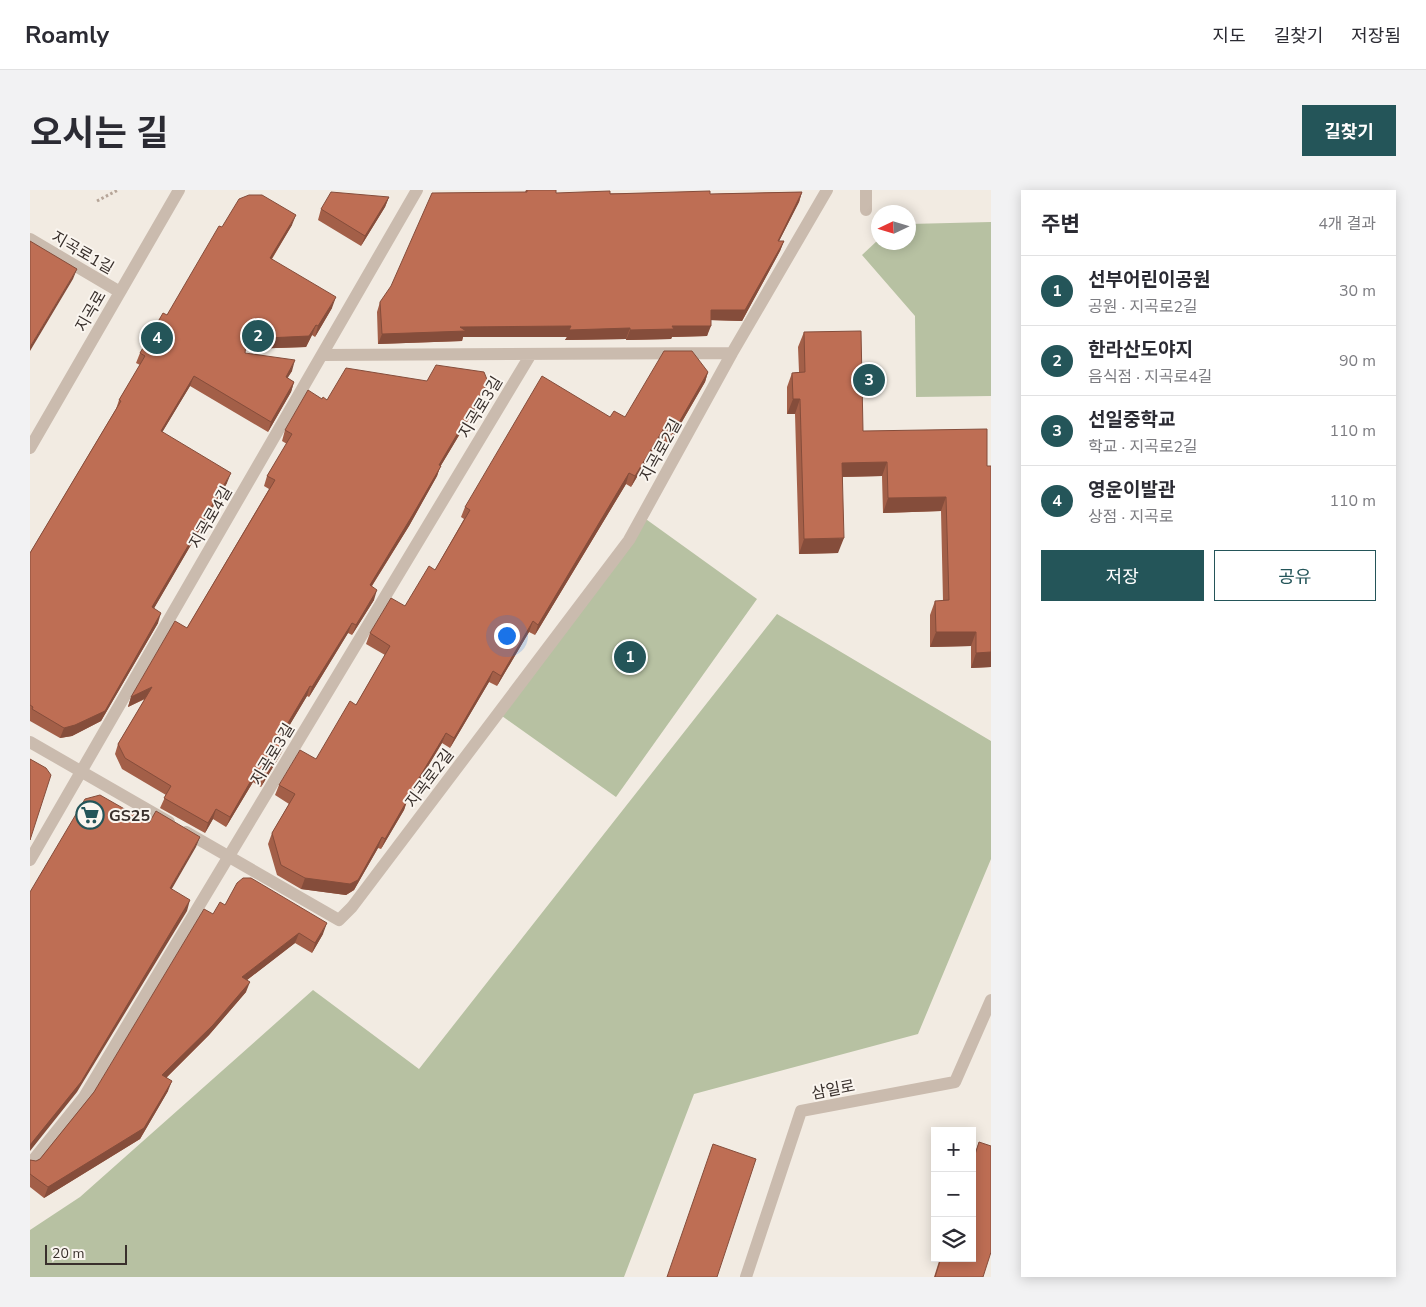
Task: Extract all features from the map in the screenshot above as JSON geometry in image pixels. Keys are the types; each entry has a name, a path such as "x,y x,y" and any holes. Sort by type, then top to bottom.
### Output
{"street":[{"name":"지곡로","path":"30,448 179,190"},
{"name":"지곡로4길","path":"30,860 417,190"},
{"name":"지곡로2길","path":"30,742 339,920 352,907 629,540 732,353 827,190"},
{"path":"866,190 866,210"},
{"name":"지곡로1길","path":"30,239 120,292"},
{"path":"322,355 732,353"},
{"name":"지곡로3길","path":"30,1164 84,1097 531,354"},
{"name":"삼일로","path":"746,1277 801,1112 955,1082 991,1000"}],"path":[{"path":"97,201 118,190"}],"green space":[{"path":"991,222 991,396 916,397 915,316 862,255 871,247 871,250 916,250 916,224"},
{"path":"643,517 757,599 616,797 502,716"},
{"path":"777,614 991,741 991,859 918,1034 694,1094 624,1277 30,1277 30,1230 80,1197 313,990 419,1069"}],"building":[{"path":"527,190 556,190 556,193 610,191 610,194 710,191 710,194 802,192 778,241 784,241 745,310 711,310 711,326 672,326 674,329 630,330 630,328 569,330 571,326 460,327 466,331 382,334 380,302 391,286 432,193 527,192"},
{"path":"331,192 389,197 365,236 321,209"},
{"path":"249,195 262,195 296,215 270,258 336,297 318,326 316,325 309,336 246,339 245,353 295,360 286,377 294,382 271,422 194,376 161,431 231,473 152,607 161,613 105,711 64,728 32,709 33,707 30,705 30,553 121,401 119,400 145,356 140,353 163,313 167,315 219,226 222,227 239,199"},
{"path":"30,241 77,269 30,347"},
{"path":"861,331 863,431 987,429 987,466 991,466 991,652 976,653 976,632 936,632 935,601 949,600 946,497 888,498 887,462 842,463 844,538 804,539 800,399 793,399 792,373 805,372 804,332"},
{"path":"664,351 692,351 708,372 673,433 664,428 635,476 629,473 538,625 533,621 501,676 493,671 454,738 446,733 385,839 382,837 358,880 350,884 305,878 281,865 272,833 295,794 279,785 300,750 316,759 350,701 356,705 390,646 370,633 391,598 405,606 429,566 435,570 470,510 465,507 542,376 610,417 614,411 625,417"},
{"path":"436,365 484,372 488,382 439,465 441,466 412,516 370,585 377,590 356,625 352,623 312,687 310,686 279,738 286,742 265,777 256,772 230,817 216,809 208,823 164,798 171,786 125,758 118,744 152,687 131,697 175,621 187,628 275,480 267,476 292,434 285,430 308,390 327,400 346,368 427,381"},
{"path":"30,759 46,768 51,775 30,840"},
{"path":"100,795 149,823 156,811 200,837 170,888 190,900 81,1082 30,1145 30,892 85,799"},
{"path":"243,878 251,878 327,923 315,943 299,933 242,977 250,982 213,1025 162,1075 172,1081 144,1128 48,1187 30,1174 30,1160 36,1161 40,1159 94,1092 204,909 213,914 220,902 225,905 237,883"},
{"path":"979,1142 991,1146 991,1252 983,1277 935,1277 940,1262 976,1262 976,1151"},
{"path":"713,1144 756,1159 717,1277 667,1277"}],"place":[{"name":"한라산도야지","path":"258,336"},
{"name":"영운이발관","path":"157,338"},
{"name":"선일중학교","path":"869,380"},
{"name":"선부어린이공원","path":"630,657"},
{"name":"GS25","path":"90,815"}]}
